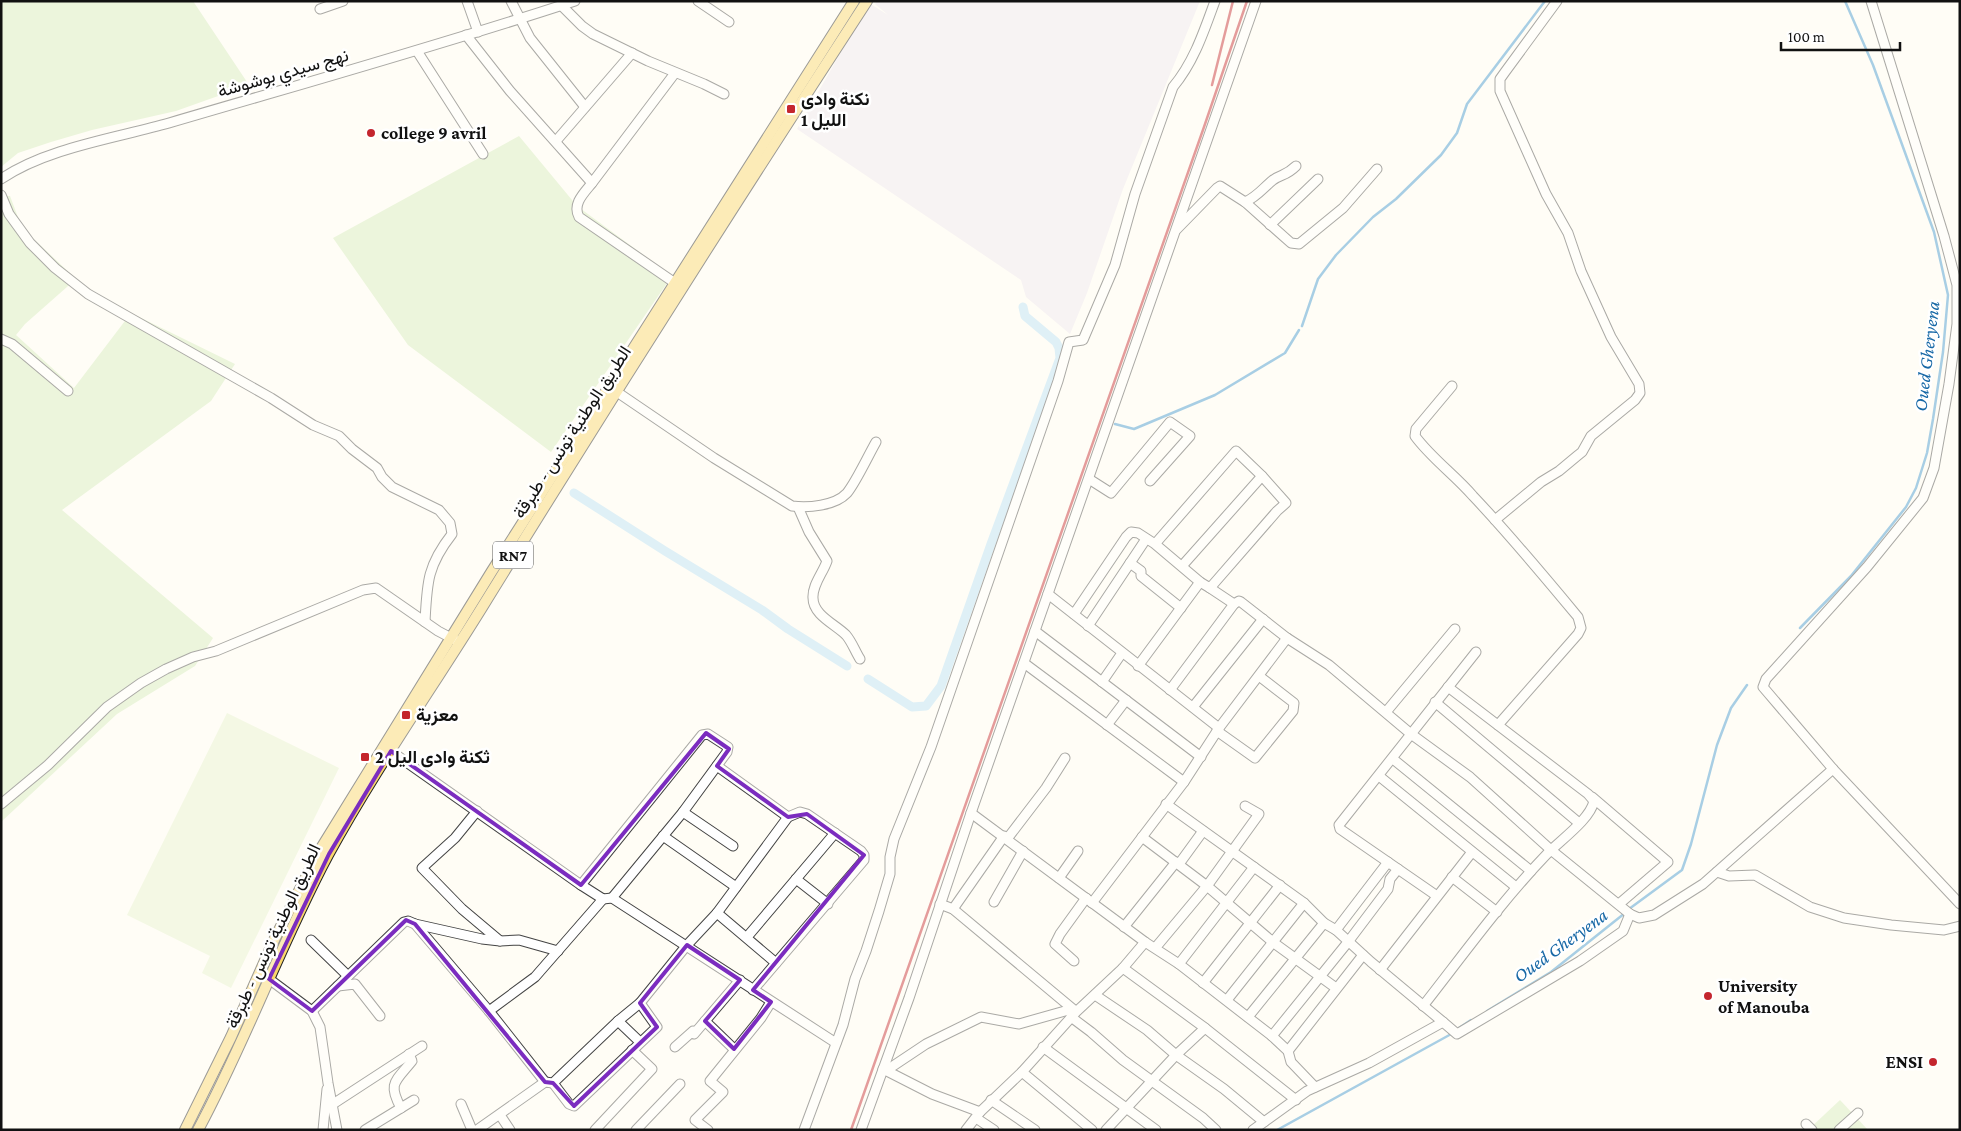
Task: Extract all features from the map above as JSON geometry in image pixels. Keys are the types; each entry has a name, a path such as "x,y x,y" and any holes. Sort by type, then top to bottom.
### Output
{"main road":[{"name":"الطريق الوطنية تونس - طبرقة","path":"185,1130 231,1038 275,938 320,850 617,392 854,1"},
{"name":"الطريق الوطنية تونس - طبرقة","path":"456,640 492,571 675,283 696,259 741,194 867,1"},
{"name":"الطريق الوطنية تونس - طبرقة","path":"198,1130 294,922 386,749"}],"street":[{"path":"320,9 344,1"},
{"path":"467,1 478,32"},
{"path":"511,1 539,50 585,107"},
{"name":"نهج سيدي بوشوشة","path":"1,180 35,161 67,150 139,132 417,51 575,1"},
{"path":"698,1 729,22"},
{"path":"804,1130 843,1026 855,979 866,951 890,874 890,857 894,839 931,747 1058,381 1069,342 1083,340 1100,304 1116,265 1135,194 1173,87 1188,66 1203,36 1216,1"},
{"path":"861,1130 885,1070 970,814 1256,1"},
{"path":"1495,520 1541,482 1577,456 1591,436 1635,400 1640,393 1639,384 1605,324 1581,271 1568,233 1546,194 1500,92 1500,79 1504,72 1557,1"},
{"path":"1871,1 1944,236 1957,285 1958,304 1940,441 1932,474 1923,498 1867,567 1763,684 1765,690 1833,769 1960,904"},
{"path":"562,6 593,34 724,94"},
{"path":"466,35 510,91 592,183"},
{"path":"417,51 482,154"},
{"path":"556,141 632,53"},
{"path":"675,73 577,205 579,217 675,283"},
{"path":"1245,202 1254,198 1272,181 1289,173 1296,166"},
{"path":"1174,233 1216,188 1224,188 1245,202 1291,243 1299,244 1343,208 1377,169"},
{"path":"1270,225 1318,179"},
{"path":"1,195 8,214 30,243 55,268 88,294 271,398 313,426 339,436 352,449 377,468 382,477 392,487 439,510 450,523 452,534 432,564 425,622"},
{"path":"1,339 12,344 68,391"},
{"path":"1452,386 1416,429 1415,436 1429,453 1458,479 1495,520 1578,617 1581,624 1578,634 1498,725"},
{"path":"617,392 714,458 792,506 828,504 846,494 876,442"},
{"path":"1089,479 1111,493 1170,422 1190,436 1150,481"},
{"path":"1155,544 1236,452 1262,476 1286,503 1210,588"},
{"path":"1182,566 1262,476"},
{"path":"798,507 809,532 827,561 812,597 815,608 847,637 860,658"},
{"path":"1074,614 1128,534 1135,532 1155,544 1200,582 1234,604"},
{"path":"1088,626 1146,539"},
{"path":"1130,563 1141,571 1141,576 1149,584 1181,608"},
{"path":"1138,666 1200,582"},
{"path":"1,804 48,764 107,707 141,683 193,657 216,651 371,588 376,588 425,622 456,640"},
{"path":"1048,594 1138,666 1193,706 1254,758 1293,711 1294,703 1259,676"},
{"path":"1170,690 1234,604 1239,601 1287,638 1329,665 1412,734 1470,777 1551,850 1639,918 1654,915 1688,894 1717,872 1833,769"},
{"path":"1193,706 1263,619"},
{"path":"1386,712 1455,629"},
{"path":"1035,631 1201,756"},
{"path":"1074,961 1055,944 1060,934 1142,837 1184,782 1218,729 1287,638"},
{"path":"1437,896 1339,827 1476,652"},
{"path":"1102,682 1122,653"},
{"path":"1024,662 1184,782"},
{"path":"1166,804 1304,903 1324,923 1336,930 1454,1032 1587,956 1623,931 1625,909 1668,862 1592,797 1448,687"},
{"path":"1107,725 1126,700"},
{"path":"1436,702 1580,823"},
{"path":"489,1011 535,977 608,898 683,812 727,752 728,747 708,734 704,734 581,885"},
{"path":"386,749 581,885 608,898 687,945 836,1043"},
{"path":"954,909 1005,838 1046,788 1065,758"},
{"path":"1393,759 1530,871"},
{"path":"717,766 788,817"},
{"path":"1379,776 1516,887"},
{"path":"1423,1006 1516,887 1580,823 1593,806 1592,797"},
{"path":"1156,947 1207,886 1259,814 1245,806"},
{"path":"477,811 455,838 422,868 462,909 500,941"},
{"path":"683,812 733,846"},
{"path":"477,1130 549,1082 640,1003 687,945 717,913 788,817 800,812 807,814 861,851 864,855 864,860 753,990"},
{"path":"970,814 1227,1000 1288,1050 1291,1062 1315,1087"},
{"path":"1124,927 1203,831"},
{"path":"747,937 834,833"},
{"path":"663,836 736,887"},
{"path":"1142,837 1207,886 1274,943 1336,988"},
{"path":"994,902 1023,851"},
{"path":"1059,878 1078,851"},
{"path":"1380,970 1472,852"},
{"path":"1336,930 1388,862"},
{"path":"1179,964 1254,867"},
{"path":"1272,1036 1388,889 1390,880 1398,869"},
{"path":"1717,872 1729,876 1756,875 1810,907 1844,918 1944,930 1960,926"},
{"path":"1452,877 1497,912"},
{"path":"796,879 828,904"},
{"path":"1203,983 1280,885"},
{"path":"1227,1000 1304,903"},
{"path":"940,904 954,909 1151,1081 1203,1118 1216,1130"},
{"path":"717,913 776,963"},
{"path":"312,1011 404,922 408,921 482,939 518,940 558,950"},
{"path":"1248,1017 1324,923"},
{"path":"415,924 549,1082 569,1104 574,1106 658,1027 640,1003"},
{"path":"311,940 348,976"},
{"path":"966,1130 991,1100 1022,1072 1073,1013 1123,968 1145,942"},
{"path":"1288,1050 1363,955"},
{"path":"1123,968 1205,1028 1296,1100"},
{"path":"269,979 312,1011 320,1027 337,1130"},
{"path":"675,1047 693,1031 694,1034 740,980"},
{"path":"338,986 355,984 380,1016"},
{"path":"1095,995 1147,1030 1176,1055 1224,1089 1264,1122"},
{"path":"708,1130 695,1120 723,1092 710,1080 761,1018 771,1002"},
{"path":"885,1070 926,1044 981,1017 1019,1024 1073,1013"},
{"path":"618,1021 640,1042"},
{"path":"705,1021 734,1049"},
{"path":"1253,1130 1315,1087 1375,1060 1443,1022"},
{"path":"1106,1130 1176,1055 1205,1028"},
{"path":"333,1104 422,1046"},
{"path":"1044,1047 1156,1130"},
{"path":"595,1130 652,1069 632,1050"},
{"path":"401,1108 393,1094 394,1083 412,1060 409,1054"},
{"path":"885,1070 978,1115 994,1130"},
{"path":"1022,1072 1092,1130"},
{"path":"323,1130 328,1083"},
{"path":"636,1130 680,1084"},
{"path":"365,1130 414,1100"},
{"path":"991,1100 1035,1130"},
{"path":"461,1104 472,1130"},
{"path":"1839,1130 1858,1112"},
{"path":"500,1115 510,1130"}],"highlighted area":[{"path":"706,733 729,749 717,766 788,817 807,814 864,855 753,990 771,1002 734,1049 705,1021 740,980 687,945 640,1003 657,1027 574,1106 553,1083 545,1082 415,924 406,920 312,1011 269,979 329,854 391,751 581,885"}],"shaded area":[{"path":"877,1 1200,1 1123,189 1087,293 1070,334 1026,297 1021,280 797,129 869,3 888,15 875,4"}],"green space":[{"path":"1,1 193,1 249,85 176,111 92,130 51,142 18,153 1,167"},
{"path":"519,136 577,206 672,276 551,452 408,345 333,238"},
{"path":"1,196 10,196 22,228 76,279 25,324 16,335 74,388 131,313 235,364 211,401 62,510 213,638 195,666 117,714 1,822"},
{"path":"227,713 339,768 231,988 202,973 210,956 127,915"},
{"path":"1840,1100 1868,1130 1808,1130"}],"waterway":[{"path":"1302,326 1318,279 1336,255 1373,217 1396,199 1441,155 1457,133 1467,104 1545,1"},
{"name":"Oued Gheryena","path":"1800,628 1851,576 1906,507 1916,488 1927,453 1933,419 1943,352 1948,295 1934,232 1873,65 1845,1"},
{"path":"868,679 912,707 926,706 941,686 1060,358 1056,342 1025,316 1023,307"},
{"path":"1115,424 1134,429 1215,395 1285,353 1299,330"},
{"path":"574,493 762,610 788,629 847,666"},
{"name":"Oued Gheryena","path":"1629,909 1682,870 1691,844 1717,745 1731,708 1747,685"},
{"name":"Oued Gheryena","path":"1487,1011 1551,972 1625,913"},
{"name":"Oued Gheryena","path":"1459,1028 1471,1020"},
{"name":"Oued Gheryena","path":"1277,1130 1453,1033"}],"railway":[{"path":"1212,85 1233,1"},
{"path":"851,1130 1247,1"}],"place":[{"name":"نكنة وادى الليل 1","path":"791,109"},
{"name":"college 9 avril","path":"371,133"},
{"name":"معزية","path":"406,715"},
{"name":"ثكنة وادى اليل 2","path":"365,757"},
{"name":"University of Manouba","path":"1708,996"},
{"name":"ENSI","path":"1933,1062"}]}
